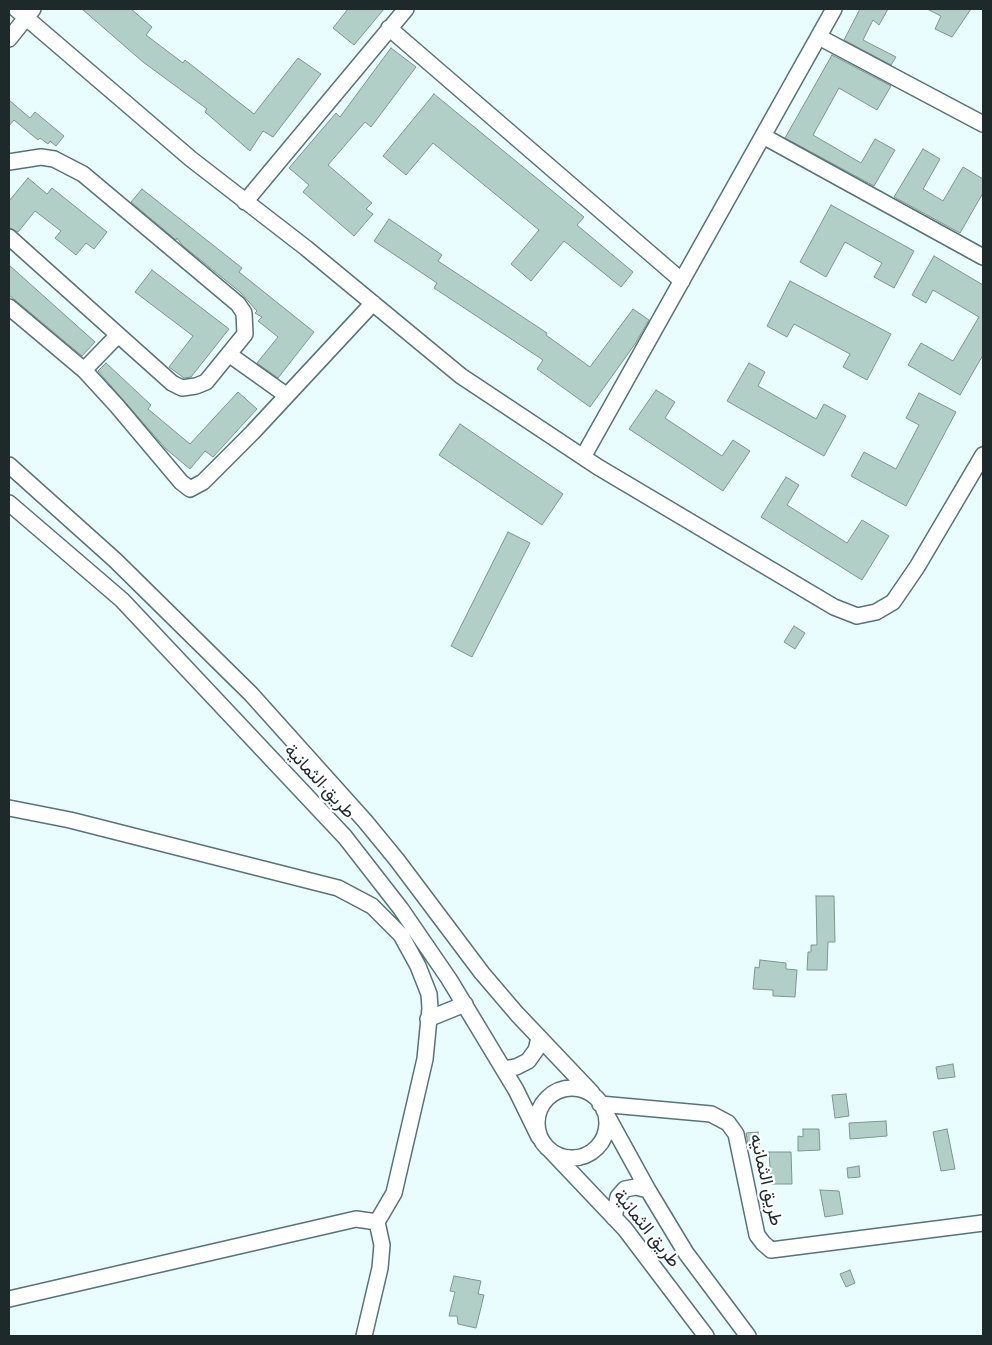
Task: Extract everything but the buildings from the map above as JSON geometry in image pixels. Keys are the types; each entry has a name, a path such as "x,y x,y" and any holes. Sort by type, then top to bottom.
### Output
{"street":[{"path":"245,202 406,9"},
{"path":"584,457 834,9"},
{"path":"9,40 25,11 161,134 373,303 461,376 584,457 834,607 856,616 876,612 893,602 917,568 983,455"},
{"path":"389,28 682,281"},
{"path":"819,37 983,124"},
{"path":"763,136 983,257"},
{"path":"9,162 41,157 54,159 69,165 238,304 244,313 245,334 230,355 206,382 182,388 172,383 9,237"},
{"path":"9,307 84,370 117,406 180,482 190,488 203,482 253,432 373,303"},
{"path":"84,370 118,335"},
{"path":"230,355 286,395"},
{"path":"9,465 115,560 250,694 365,821 482,973 599,1102 648,1190 686,1252 748,1336"},
{"name":"طريق الثمانية","path":"9,503 122,600 345,837 401,909 465,1004 504,1069 539,1137"},
{"path":"9,808 70,820 338,888 358,897 386,918 401,935 409,948 428,994 425,1059 394,1193 377,1222 382,1246 380,1268 364,1336"},
{"path":"428,1019 465,1004"},
{"path":"504,1069 516,1067 528,1061 536,1050 539,1038"},
{"path":"578,1088 599,1102 607,1121 606,1133 600,1144 590,1153 578,1158 568,1158 551,1151 539,1137 537,1118 539,1109 548,1096 562,1089 578,1088"},
{"name":"طريق الثمانيه","path":"599,1102 711,1114 728,1123 736,1134 757,1235 763,1244 771,1250 983,1223"},
{"name":"طريق الثمانية","path":"551,1151 614,1218 706,1336"},
{"path":"614,1218 618,1197 626,1189 636,1187 648,1190"},
{"path":"9,1299 356,1219 377,1222"}]}
